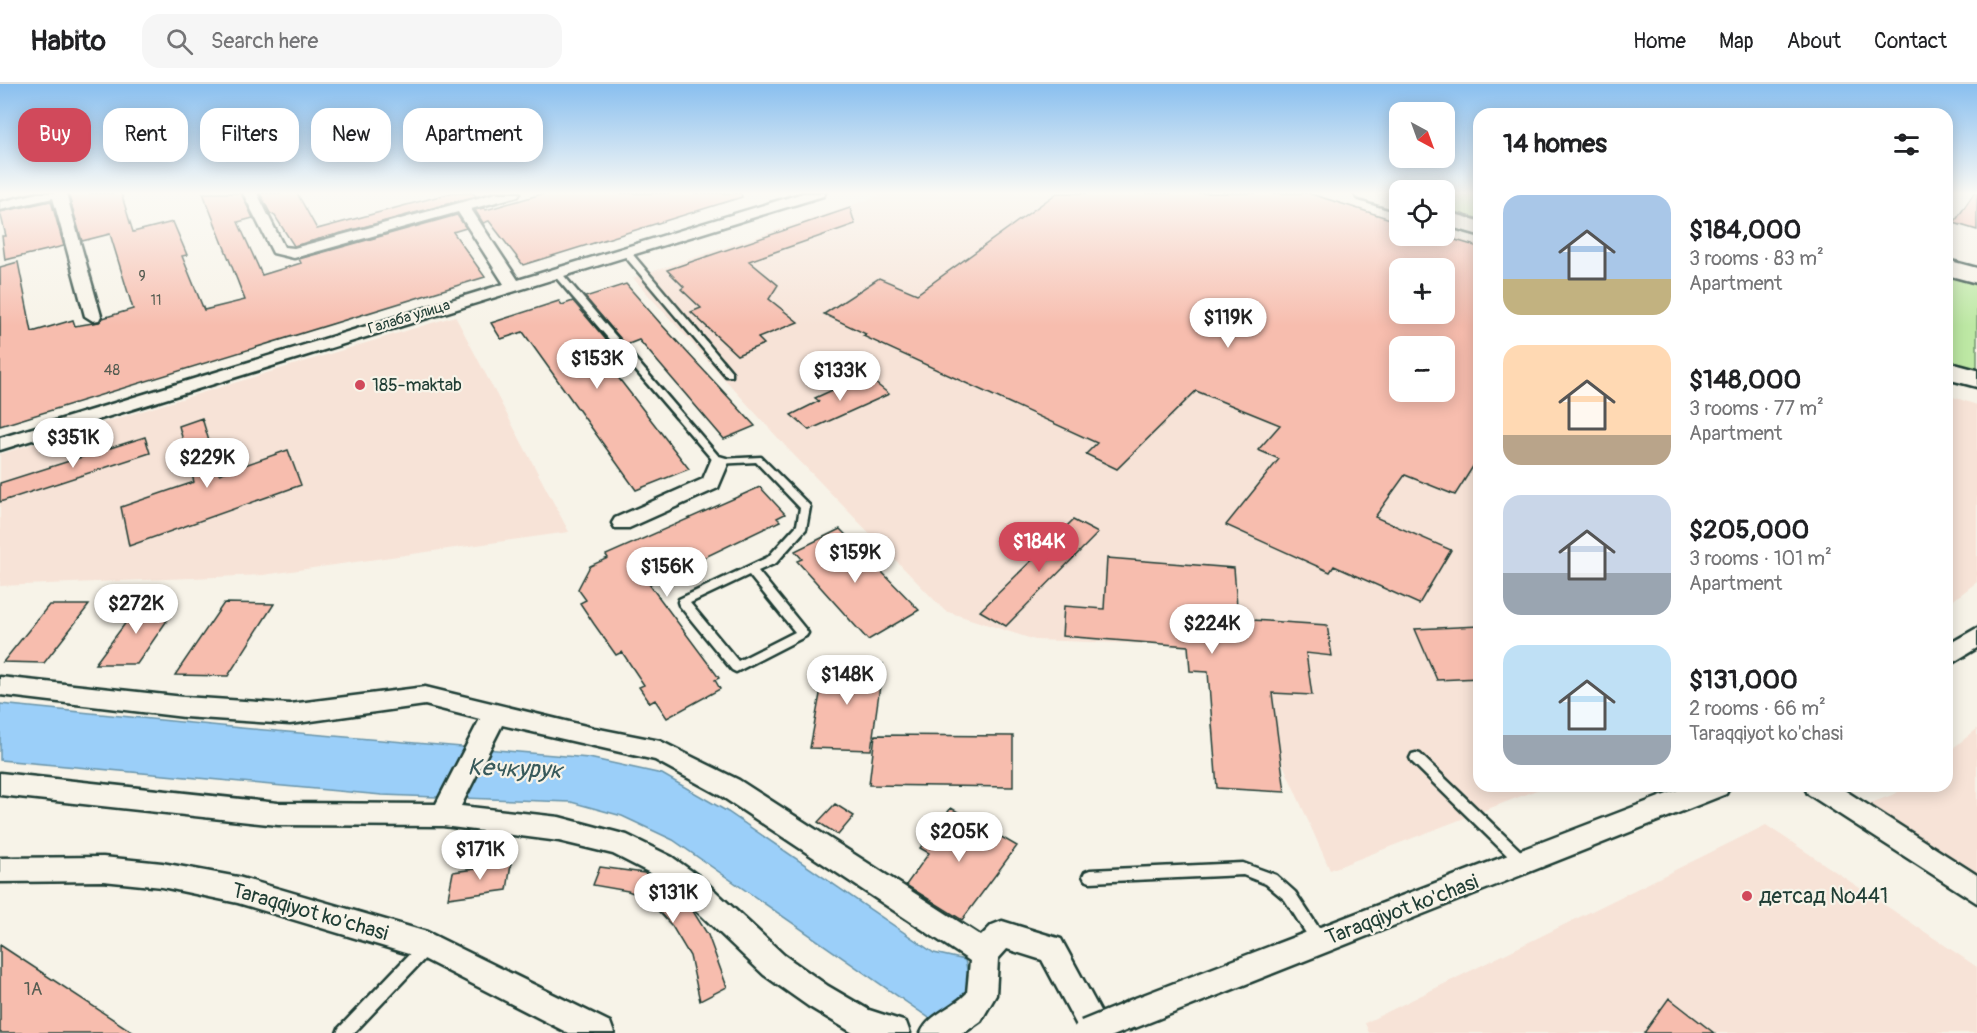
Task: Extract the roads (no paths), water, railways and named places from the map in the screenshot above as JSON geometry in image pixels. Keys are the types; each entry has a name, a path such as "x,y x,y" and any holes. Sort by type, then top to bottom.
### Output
{"main road":[{"path":"1953,269 1977,276"},
{"path":"1953,372 1977,379"}],"street":[{"path":"71,237 93,316"},
{"path":"272,237 278,250 294,253 351,237"},
{"path":"482,237 513,285"},
{"name":"Галаба улица","path":"0,444 674,237"},
{"path":"622,523 711,483 718,462"},
{"path":"1953,653 1977,637"},
{"path":"0,686 184,706 290,714 425,696 495,715 660,751 730,788 984,954"},
{"path":"443,815 495,715"},
{"path":"0,784 278,814 443,815 559,829 618,843 663,866 690,886 774,965 818,996 862,1022 895,1033"},
{"name":"Taraqqiyot ko'chasi","path":"1091,1033 1130,1015 1702,792"},
{"path":"1826,792 1977,890"},
{"name":"Taraqqiyot ko'chasi","path":"0,870 103,869 187,879 238,890 427,946 599,1033"},
{"path":"936,1033 974,1010 987,982 984,954 1002,934 1051,949 1091,1033"}],"lane":[{"path":"626,252 729,374"},
{"path":"556,272 718,462 758,459 805,507 802,526 772,560 683,602 736,667 802,633 751,570"},
{"path":"1416,758 1524,863"},
{"path":"1090,876 1243,868 1271,879 1290,897 1319,941"},
{"path":"344,1033 427,946"}],"water":[{"name":"Кечкурук","path":"0,704 241,728 589,758 662,774 728,812 934,953 965,960 969,978 966,997 935,1022 673,840 622,816 571,802 382,795 0,760"}],"place":[{"name":"185-maktab","path":"360,385"},
{"name":"детсад №441","path":"1747,896"}]}
